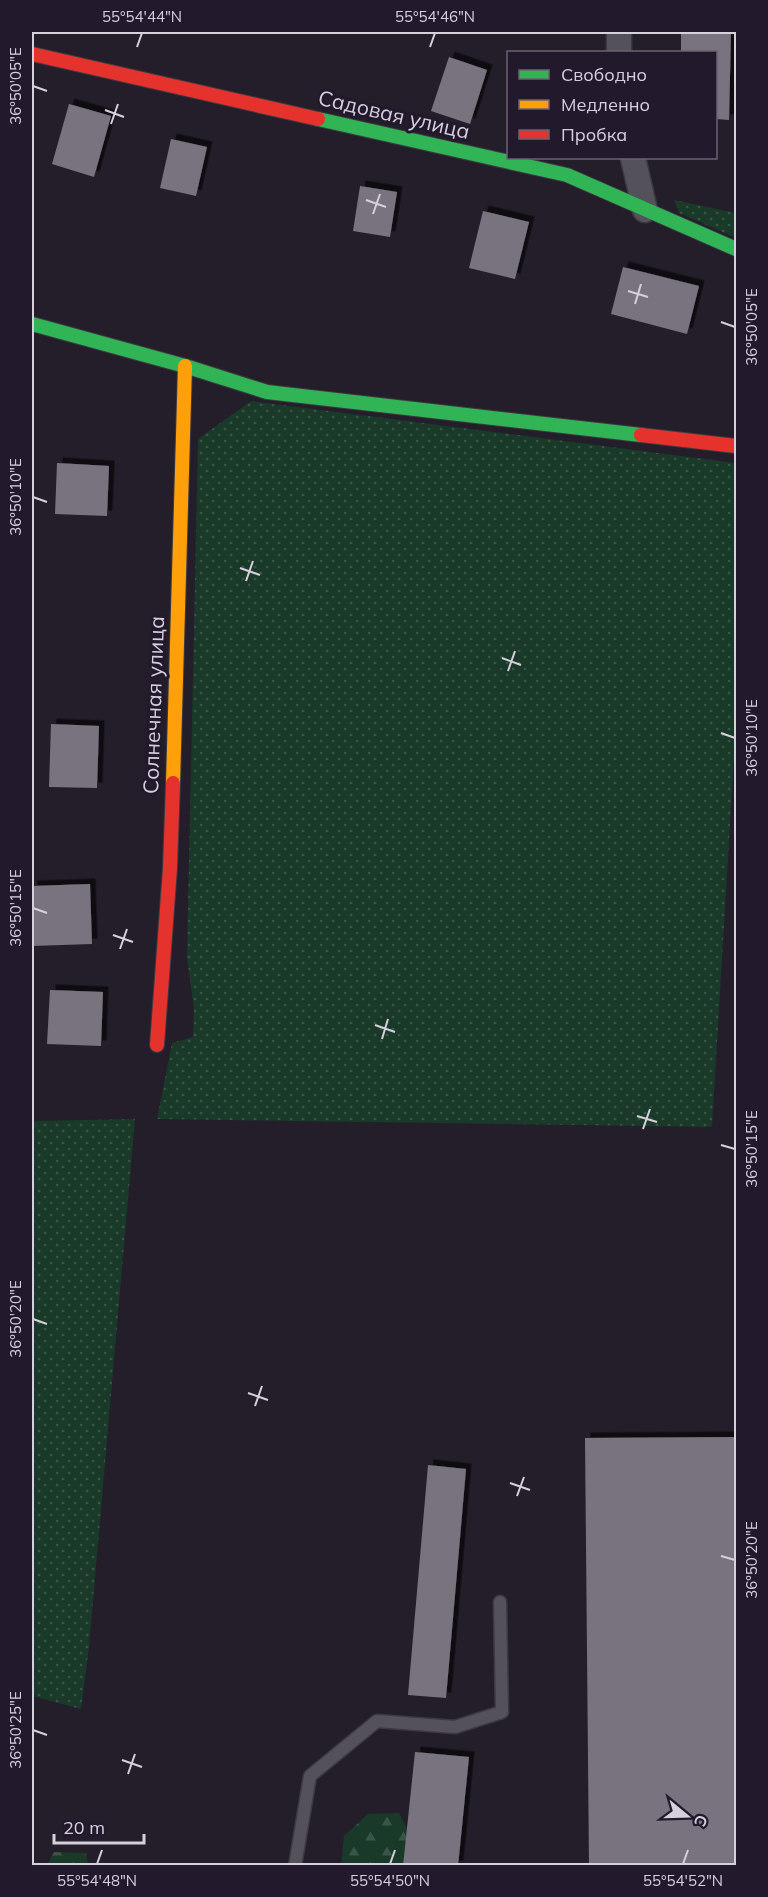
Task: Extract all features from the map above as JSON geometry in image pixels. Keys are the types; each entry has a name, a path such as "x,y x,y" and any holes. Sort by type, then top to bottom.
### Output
{"street":[{"path":"619,32 619,51"},
{"name":"Садовая улица","path":"32,54 567,175 736,249"},
{"path":"633,159 645,210"},
{"path":"32,324 185,366 267,392 736,446"},
{"name":"Солнечная улица","path":"157,1044 170,868 185,366"}],"lane":[{"path":"295,1866 310,1776 377,1721 455,1727 502,1712 500,1602"}],"green space":[{"path":"674,200 736,213 736,238 679,213"},
{"path":"251,401 736,463 736,724 712,1127 157,1119 172,1043 193,1037 194,1010 187,957 198,439"},
{"path":"135,1119 89,1647 81,1709 32,1696 32,1121"},
{"path":"399,1813 414,1843 409,1865 341,1866 344,1836 368,1814"},
{"path":"54,1852 86,1853 88,1865 47,1865"}],"building":[{"path":"681,32 731,32 729,120 717,119 717,51 681,51"},
{"path":"449,57 487,70 470,124 431,111"},
{"path":"69,104 111,116 94,177 52,164"},
{"path":"171,139 207,147 196,196 160,188"},
{"path":"360,186 397,192 390,237 353,231"},
{"path":"483,211 529,222 515,279 469,268"},
{"path":"623,267 699,286 687,334 611,314"},
{"path":"57,463 109,466 107,516 55,514"},
{"path":"51,724 99,726 97,788 49,787"},
{"path":"90,884 92,944 32,946 32,886"},
{"path":"50,990 103,992 101,1046 47,1044"},
{"path":"736,1437 736,1866 589,1866 585,1438"},
{"path":"428,1465 466,1469 446,1698 408,1695"},
{"path":"415,1752 469,1757 458,1866 403,1866"}],"traffic: fast":[{"path":"318,119 567,175 736,249"},
{"path":"32,324 185,366 267,392 641,435"}],"traffic: slow":[{"path":"173,783 185,366"}],"traffic: jam":[{"path":"32,54 318,119"},
{"path":"641,435 736,446"},
{"path":"157,1045 170,868 173,783"}]}
